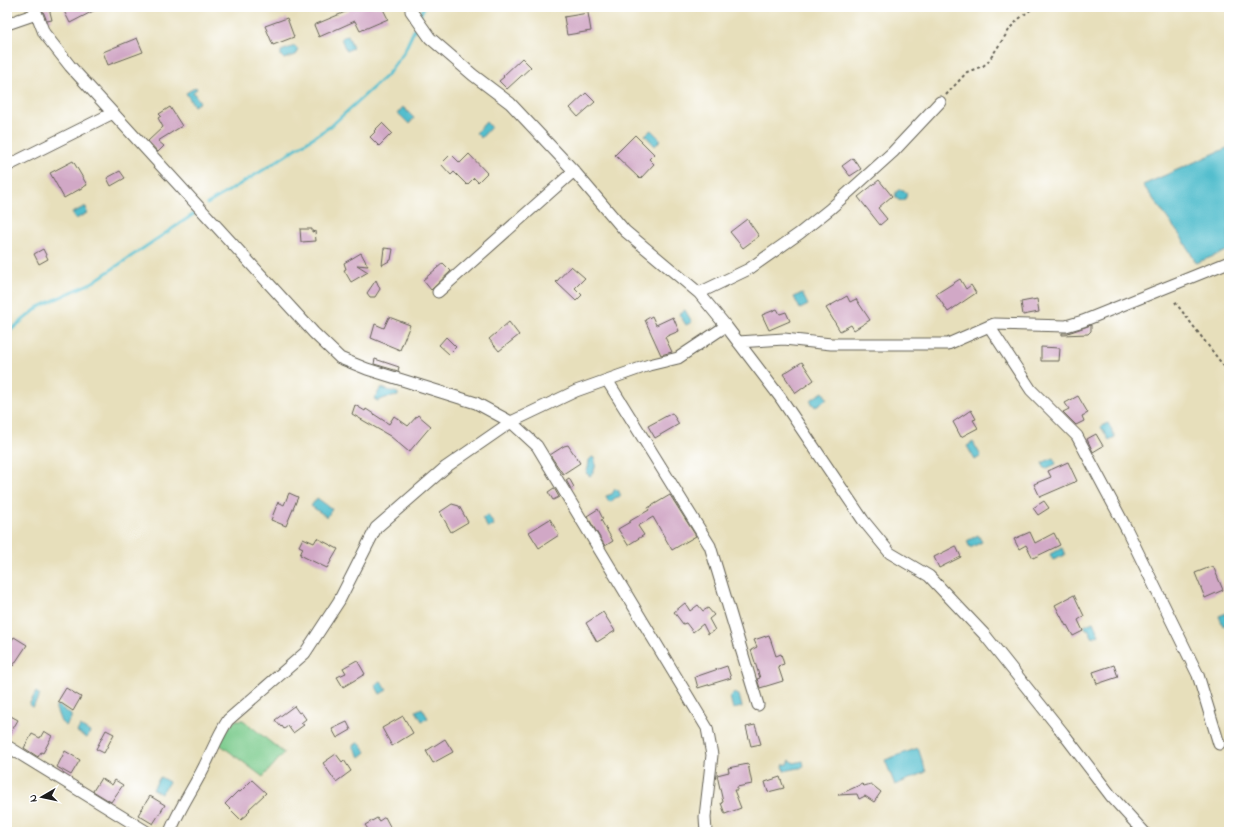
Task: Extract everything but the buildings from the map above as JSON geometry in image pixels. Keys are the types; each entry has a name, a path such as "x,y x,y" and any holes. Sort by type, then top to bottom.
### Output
{"street":[{"path":"410,7 411,11 430,38 473,75 510,103 574,171 625,231 699,293 780,397 863,520 890,553 929,576 984,634 1063,733 1110,796 1144,832"},
{"path":"7,24 35,11 44,33 70,66 314,333 340,358 367,369 476,403 512,422 536,446 706,728 712,754 705,817 706,832"},
{"path":"699,293 749,269 800,233 830,209 893,152 940,102"},
{"path":"7,166 113,113"},
{"path":"438,292 574,171"},
{"path":"738,342 784,339 831,344 948,344 994,324 1059,326 1074,324 1229,262"},
{"path":"170,832 174,821 204,766 221,730 228,720 305,653 339,601 376,528 446,467 512,422 576,391 649,365 678,358 726,326"},
{"path":"989,326 1031,390 1077,436 1127,530 1198,675 1219,744"},
{"path":"607,380 710,546 758,705"},
{"path":"7,746 147,832"}],"path":[{"path":"940,102 967,72 983,66 988,62 1011,27 1034,7"},
{"path":"1175,302 1229,373"}],"green space":[{"path":"236,720 243,720 284,753 263,777 218,743 228,728"}],"water":[{"path":"348,35 353,48 346,51 341,38"},
{"path":"295,46 298,50 297,54 284,59 281,56 281,51"},
{"path":"196,87 197,89 193,92 200,102 194,106 186,93"},
{"path":"403,107 414,118 409,124 397,114"},
{"path":"486,122 491,127 481,138 476,133"},
{"path":"651,130 661,140 655,146 645,135"},
{"path":"1229,147 1229,250 1196,263 1184,241 1143,185"},
{"path":"901,189 905,191 907,195 905,199 901,201 897,199 895,195 897,191"},
{"path":"86,207 87,213 76,219 72,213"},
{"path":"802,293 808,305 800,309 794,297"},
{"path":"685,310 692,322 686,325 679,314"},
{"path":"381,388 398,393 398,396 385,398 378,401 374,399"},
{"path":"823,392 827,399 815,407 811,404 812,402 810,400"},
{"path":"1108,423 1115,437 1109,440 1101,427"},
{"path":"973,442 981,456 975,460 967,446"},
{"path":"592,457 595,460 595,465 593,473 590,476 586,473 589,460"},
{"path":"1053,458 1056,464 1045,469 1042,463"},
{"path":"615,489 618,490 621,496 615,498 611,502 608,501 606,496 612,494"},
{"path":"317,498 332,509 327,517 311,506"},
{"path":"488,515 494,525 488,528 482,518"},
{"path":"978,535 982,542 970,548 967,541"},
{"path":"1062,548 1065,555 1053,560 1050,554"},
{"path":"1229,612 1229,623 1223,626 1219,616"},
{"path":"1093,622 1099,635 1093,638 1088,629 1084,626"},
{"path":"381,681 387,690 380,694 375,685"},
{"path":"36,692 40,695 33,707 29,705"},
{"path":"734,693 739,695 742,707 733,709 730,697"},
{"path":"56,706 59,706 71,715 71,718 66,726 61,722"},
{"path":"422,708 428,718 422,721 416,711"},
{"path":"80,726 90,732 87,738 77,732"},
{"path":"359,742 366,752 360,757 353,746"},
{"path":"918,748 926,772 895,785 885,760"},
{"path":"790,760 794,763 803,761 804,767 784,771 783,765 788,764"},
{"path":"160,777 169,782 161,794 153,789"}],"waterway":[{"path":"419,18 424,7"},
{"path":"207,204 331,126 388,74 404,52 417,24"},
{"path":"7,333 39,307 93,282 194,214"}]}
